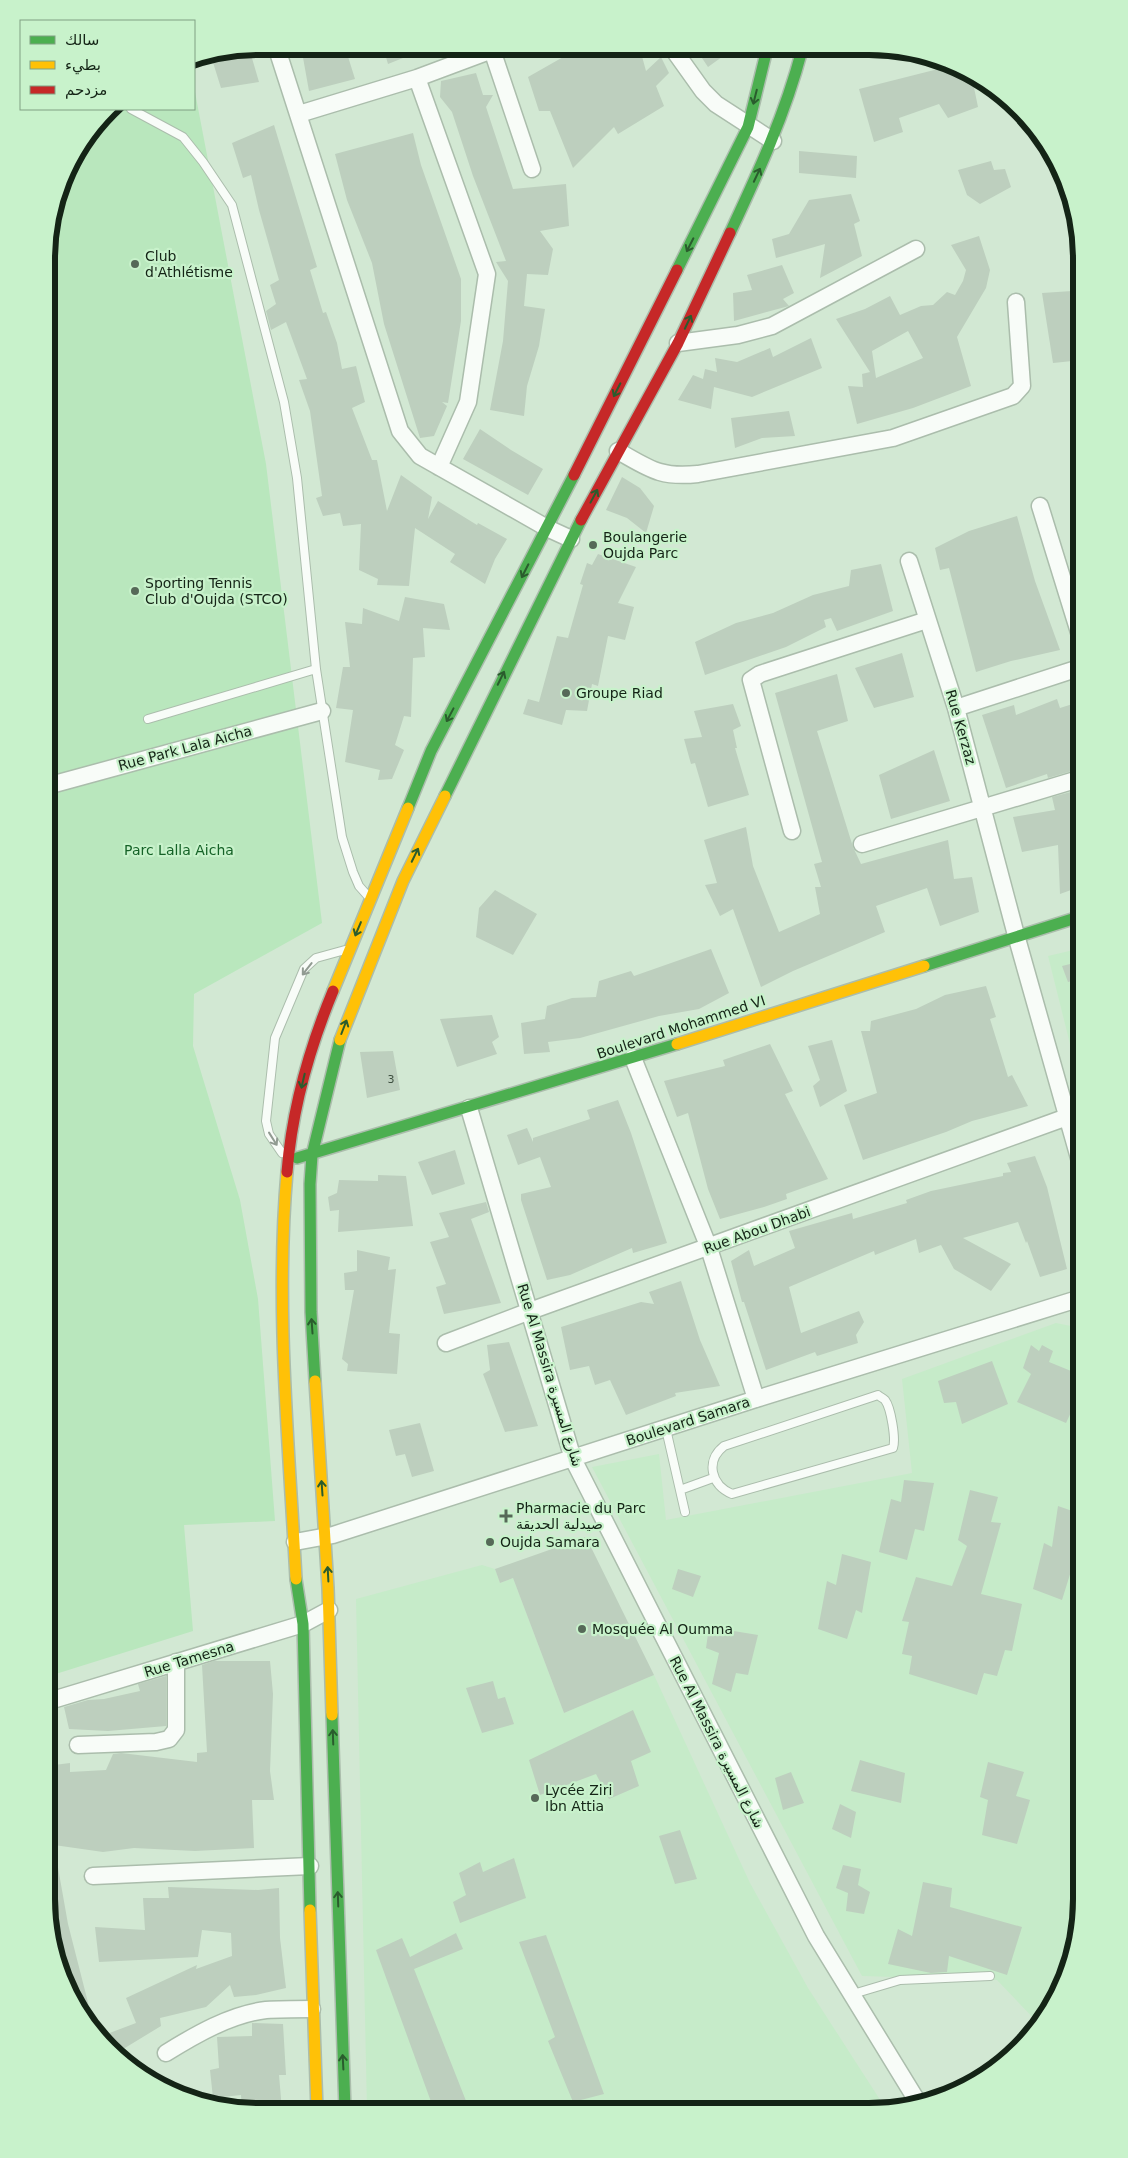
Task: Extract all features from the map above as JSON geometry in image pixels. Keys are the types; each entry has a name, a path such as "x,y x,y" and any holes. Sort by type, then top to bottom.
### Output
{"main road":[{"path":"317,2103 312,2008 304,1624 297,1591 282,1300 282,1229 294,1115 313,1039 431,751 548,528 748,127 766,55"},
{"path":"345,2103 326,1536 311,1312 310,1183 312,1155 340,1038 452,761 678,343 773,141 791,92 801,55"},
{"path":"431,751 452,761"},
{"path":"382,870 403,881"},
{"name":"Boulevard Mohammed VI","path":"288,1159 312,1155 633,1058 1016,935 1073,919"}],"street":[{"path":"279,55 400,431 420,456 571,539"},
{"path":"299,114 417,78 476,55"},
{"path":"493,55 532,169"},
{"path":"676,55 703,91 716,104 748,127 773,141"},
{"path":"417,78 487,274 468,402 439,467"},
{"path":"678,343 738,335 772,326 916,249"},
{"path":"618,452 658,473 677,476 698,474 870,444 914,431 1013,396 1022,386 1016,302"},
{"path":"1040,506 1073,613"},
{"name":"Rue Kerzaz","path":"909,561 956,708 1016,935 1073,1136"},
{"path":"792,830 751,680 760,674 927,620"},
{"path":"956,708 1073,670"},
{"name":"Rue Park Lala Aicha","path":"55,784 322,711"},
{"path":"862,844 1073,781"},
{"path":"633,1058 709,1248 756,1399"},
{"name":"Rue Al Massira شارع المسيرة","path":"469,1108 573,1459 816,1936 915,2098"},
{"name":"Rue Abou Dhabi","path":"446,1343 1067,1117"},
{"name":"Boulevard Samara","path":"295,1542 326,1536 573,1459 756,1399 1073,1301"},
{"name":"Rue Tamesna","path":"55,1699 304,1624 329,1610"},
{"path":"78,1745 156,1742 169,1739 176,1730 176,1662"},
{"path":"93,1876 310,1866"},
{"path":"166,2053 184,2042 241,2016 264,2010 312,2008"}],"lane":[{"path":"133,110 183,137 232,205 276,364 291,440 302,516 316,669 347,856 359,886 370,899"},
{"path":"148,719 316,669"},
{"path":"288,1159 268,1134 266,1121 274,1038 304,969 316,958 349,949"},
{"path":"878,1395 885,1400 894,1430 895,1441 893,1448 732,1494 723,1490 714,1478 713,1462 716,1453 724,1446 878,1395"},
{"path":"666,1429 685,1512"},
{"path":"680,1490 714,1478"},
{"path":"853,1994 900,1980 990,1976"}],"shaded area":[{"path":"1073,950 1073,1056 1048,956"},
{"path":"1056,1323 1073,1326 1073,1913 1066,1952 1058,1977 1034,2019 997,1980 862,1976 592,1467 659,1454 666,1520 912,1473 902,1379"},
{"name":"Lycée Ziri Ibn Attia","path":"482,1565 495,1569 500,1583 513,1578 564,1713 654,1675 750,1883 808,1988 882,2103 367,2103 356,1599"}],"green space":[{"name":"Parc Lalla Aicha","path":"195,92 266,464 322,923 194,994 193,1046 240,1200 258,1299 275,1521 184,1525 193,1631 55,1674 55,245 62,206 70,181 89,145 106,124 120,110 195,110"}],"building":[{"path":"251,55 259,82 221,88 212,61"},
{"path":"303,55 348,55 355,79 309,91"},
{"path":"385,55 410,55 388,64"},
{"path":"567,55 642,55 646,71 661,57 669,73 656,86 664,106 618,134 614,127 573,168 550,111 539,111 528,77"},
{"path":"700,55 725,55 708,67"},
{"path":"941,68 973,83 978,107 948,118 939,104 899,118 903,132 874,142 859,89"},
{"path":"476,73 483,95 493,95 486,107 513,189 566,184 569,226 540,231 553,249 548,275 527,274 524,306 545,309 539,346 527,386 524,416 490,410 503,341 508,281 496,262 506,261 473,176 452,112 440,97 441,81"},
{"path":"274,125 317,267 310,270 323,313 326,312 337,343 342,369 356,366 365,402 352,408 372,460 377,460 387,511 401,475 432,497 428,519 438,501 477,525 478,523 507,539 495,559 485,584 450,562 455,554 415,528 409,586 377,585 378,579 359,570 361,524 343,526 340,513 323,516 316,498 322,496 310,411 299,380 307,379 286,322 271,330 266,311 276,304 270,285 279,280 251,175 243,178 232,143"},
{"path":"413,133 421,165 461,279 461,321 448,403 442,402 447,406 434,436 420,438 384,324 372,263 347,200 335,154"},
{"path":"799,151 857,156 856,178 799,173"},
{"path":"991,161 994,170 1005,169 1011,187 980,204 967,195 958,170"},
{"path":"851,194 860,221 854,224 862,256 820,278 825,244 776,258 772,239 789,234 809,200"},
{"path":"979,236 990,270 986,288 957,337 971,386 913,408 857,424 848,386 863,387 862,374 870,372 836,319 865,309 890,296 900,315 921,306 933,305 947,292 955,295 963,281 966,270 951,245","holes":["908,331 923,358 876,378 872,351"]},
{"path":"782,265 794,293 783,299 789,306 734,321 733,293 752,290 747,275"},
{"path":"1072,291 1073,361 1053,363 1042,293"},
{"path":"811,338 822,368 752,397 714,387 711,409 678,400 693,375 703,379 705,369 717,372 715,358 737,362 770,348 773,357"},
{"path":"789,411 795,436 762,438 735,448 731,418"},
{"path":"480,429 543,469 528,495 463,459"},
{"path":"622,477 640,488 654,506 646,533 627,518 606,510"},
{"path":"1017,516 1035,581 1060,650 1011,661 976,672 949,568 940,570 935,548 969,531"},
{"path":"598,554 636,567 618,603 634,607 625,640 608,636 598,686 592,684 587,711 566,710 562,725 523,714 528,699 539,702 557,636 568,638 583,585 580,584 587,563 592,565"},
{"path":"881,564 893,611 837,631 831,618 824,620 826,627 786,647 705,675 695,642 736,623 773,613 813,595 849,586 851,570"},
{"path":"405,597 444,604 450,630 423,628 425,657 413,658 411,717 404,716 395,745 404,750 392,779 378,780 380,770 345,762 353,710 336,708 343,667 350,667 345,622 362,624 363,608 399,621"},
{"path":"902,653 914,697 874,708 855,668"},
{"path":"837,674 848,721 817,731 853,847 861,864 948,840 954,879 972,877 979,912 940,926 927,888 876,906 885,932 793,971 761,987 733,909 720,916 705,885 717,883 704,840 746,827 753,866 779,932 820,914 815,887 821,887 814,864 822,862 775,693"},
{"path":"1057,699 1060,708 1073,704 1073,771 1048,778 1047,774 1006,788 982,715 1014,705 1016,715"},
{"path":"733,704 741,726 733,730 737,748 735,748 749,795 708,807 695,763 691,764 684,739 702,737 694,711"},
{"path":"934,750 950,801 891,819 879,775"},
{"path":"1073,791 1073,889 1060,894 1058,845 1022,852 1013,817 1055,810 1052,797"},
{"path":"495,890 537,914 513,955 476,937 479,908"},
{"path":"711,949 729,993 699,1009 659,1016 580,1038 548,1042 550,1052 524,1054 521,1023 545,1019 547,1006 572,998 596,997 599,981 631,971 634,976"},
{"path":"1073,963 1073,981 1068,982 1062,966"},
{"path":"986,986 996,1017 990,1019 1008,1077 1012,1075 1028,1106 972,1121 946,1132 863,1160 844,1105 877,1093 861,1031 870,1031 871,1021 916,1009 945,995"},
{"path":"492,1015 499,1037 492,1042 497,1054 457,1067 440,1019"},
{"path":"832,1040 847,1091 820,1107 813,1086 820,1080 808,1046"},
{"path":"770,1044 793,1091 785,1094 828,1179 786,1194 787,1199 720,1219 708,1189 688,1113 677,1117 664,1081 725,1066 723,1060"},
{"path":"393,1051 400,1090 367,1098 360,1052"},
{"path":"618,1100 631,1133 667,1243 633,1253 632,1248 570,1275 547,1280 521,1200 521,1194 551,1187 540,1157 518,1165 507,1135 527,1128 533,1142 533,1138 590,1119 587,1110"},
{"path":"455,1150 465,1184 432,1195 418,1162"},
{"path":"1035,1156 1047,1187 1067,1269 1040,1277 1018,1222 963,1238 1011,1264 991,1291 954,1269 941,1245 919,1253 916,1239 875,1255 874,1251 789,1287 801,1333 859,1311 864,1322 856,1335 858,1343 817,1356 815,1352 766,1370 744,1302 742,1302 731,1261 749,1250 754,1266 795,1248 789,1231 852,1213 853,1219 907,1203 906,1200 931,1191 1003,1176 1003,1173 1011,1172 1007,1163"},
{"path":"378,1175 406,1176 413,1226 338,1232 339,1210 330,1211 328,1197 337,1193 339,1180 378,1181"},
{"path":"486,1202 489,1212 471,1219 501,1303 444,1314 436,1287 446,1284 430,1242 449,1237 439,1213"},
{"path":"357,1250 390,1257 388,1270 396,1269 389,1333 400,1334 397,1374 347,1371 348,1364 342,1359 354,1290 345,1290 344,1273 357,1271"},
{"path":"681,1281 700,1340 720,1386 675,1393 676,1396 626,1415 610,1380 595,1385 589,1366 570,1370 561,1327 641,1302 654,1304 649,1292"},
{"path":"509,1342 538,1426 505,1432 483,1374 490,1370 487,1345"},
{"path":"1031,1345 1039,1351 1042,1345 1053,1351 1049,1362 1073,1372 1073,1408 1066,1423 1017,1402 1031,1374 1023,1368"},
{"path":"992,1361 1008,1404 962,1424 956,1402 944,1403 938,1381"},
{"path":"420,1423 434,1471 412,1477 405,1454 396,1456 389,1430"},
{"path":"904,1480 934,1483 924,1531 915,1529 907,1560 879,1552 891,1499 901,1502"},
{"path":"970,1490 998,1497 991,1522 1001,1523 981,1594 1022,1604 1012,1651 1005,1650 997,1676 984,1673 977,1695 909,1674 912,1656 902,1654 909,1622 902,1621 916,1577 952,1586 967,1546 958,1540"},
{"path":"1058,1506 1073,1511 1073,1565 1062,1600 1033,1589 1044,1543 1052,1547"},
{"name":"Mosquée Al Oumma","path":"586,1537 654,1675 564,1713 513,1578 500,1583 495,1569"},
{"path":"842,1554 871,1562 862,1613 856,1610 847,1639 818,1629 827,1581 836,1585"},
{"path":"678,1569 701,1576 693,1597 672,1589"},
{"path":"709,1627 758,1635 748,1675 736,1673 731,1692 712,1684 719,1653 706,1648"},
{"path":"214,1661 270,1661 273,1694 270,1771 274,1800 252,1800 254,1848 195,1851 134,1848 103,1852 55,1845 55,1765 70,1763 70,1772 106,1770 113,1754 121,1753 197,1762 197,1753 207,1752 202,1665"},
{"path":"166,1676 166,1726 108,1731 69,1729 64,1707 88,1700 104,1699 140,1691 138,1684"},
{"path":"493,1681 498,1699 505,1697 514,1724 482,1733 466,1688"},
{"path":"633,1710 651,1752 631,1761 639,1786 609,1799 596,1774 540,1795 529,1760"},
{"path":"860,1760 905,1773 901,1803 851,1791"},
{"path":"988,1762 1024,1772 1016,1796 1030,1800 1017,1844 982,1835 988,1800 980,1797"},
{"path":"791,1772 804,1803 783,1810 775,1778"},
{"path":"840,1804 856,1812 851,1838 832,1829"},
{"path":"680,1830 697,1879 675,1884 659,1836"},
{"path":"55,1851 68,1924 91,2016 70,1977 59,1939 55,1913"},
{"path":"514,1858 526,1898 460,1923 453,1902 466,1895 459,1873 480,1862 483,1872"},
{"path":"843,1865 861,1869 858,1885 870,1892 864,1914 846,1911 848,1893 836,1888"},
{"path":"923,1882 952,1888 950,1907 1022,1927 1007,1975 949,1956 947,1972 931,1973 888,1964 898,1929 912,1936"},
{"path":"168,1887 258,1890 279,1888 280,1938 286,1988 256,1995 234,1997 230,1985 206,2007 160,2018 161,2026 122,2050 106,2034 136,2023 126,1998 197,1965 196,1969 232,1956 231,1933 202,1930 198,1957 99,1962 95,1927 145,1930 143,1898 169,1898"},
{"path":"456,1933 463,1949 414,1969 467,2103 431,2103 376,1950 402,1938 410,1957"},
{"path":"546,1935 604,2094 573,2102 548,2041 555,2037 519,1942"},
{"path":"252,2023 283,2024 286,2075 279,2075 281,2103 241,2102 241,2095 213,2098 210,2070 219,2068 217,2037 252,2036"}],"traffic: fast":[{"path":"677,270 748,127 766,55"},
{"path":"730,233 761,166 779,121 801,55"},
{"path":"408,808 431,751 574,475"},
{"path":"445,796 581,520"},
{"path":"924,966 1073,919"},
{"path":"315,1381 311,1312 310,1184 312,1155 340,1040"},
{"path":"297,1158 677,1044"},
{"path":"296,1579 303,1624 310,1910"},
{"path":"332,1715 345,2103"}],"traffic: slow":[{"path":"340,1040 403,881 445,796"},
{"path":"333,991 408,808"},
{"path":"677,1044 924,966"},
{"path":"287,1172 282,1274 284,1376 296,1579"},
{"path":"315,1381 328,1588 332,1715"},
{"path":"310,1910 317,2103"}],"traffic: jam":[{"path":"581,520 678,343 730,233"},
{"path":"574,475 677,270"},
{"path":"287,1172 297,1102 316,1035 333,991"}],"place":[{"name":"Club d'Athlétisme","path":"135,264"},
{"name":"Boulangerie Oujda Parc","path":"593,545"},
{"name":"Sporting Tennis Club d'Oujda (STCO)","path":"135,591"},
{"name":"Groupe Riad","path":"566,693"},
{"name":"Pharmacie du Parc صيدلية الحديقة","path":"506,1516"},
{"name":"Oujda Samara","path":"490,1542"},
{"name":"Mosquée Al Oumma","path":"582,1629"},
{"name":"Lycée Ziri Ibn Attia","path":"535,1798"}]}
